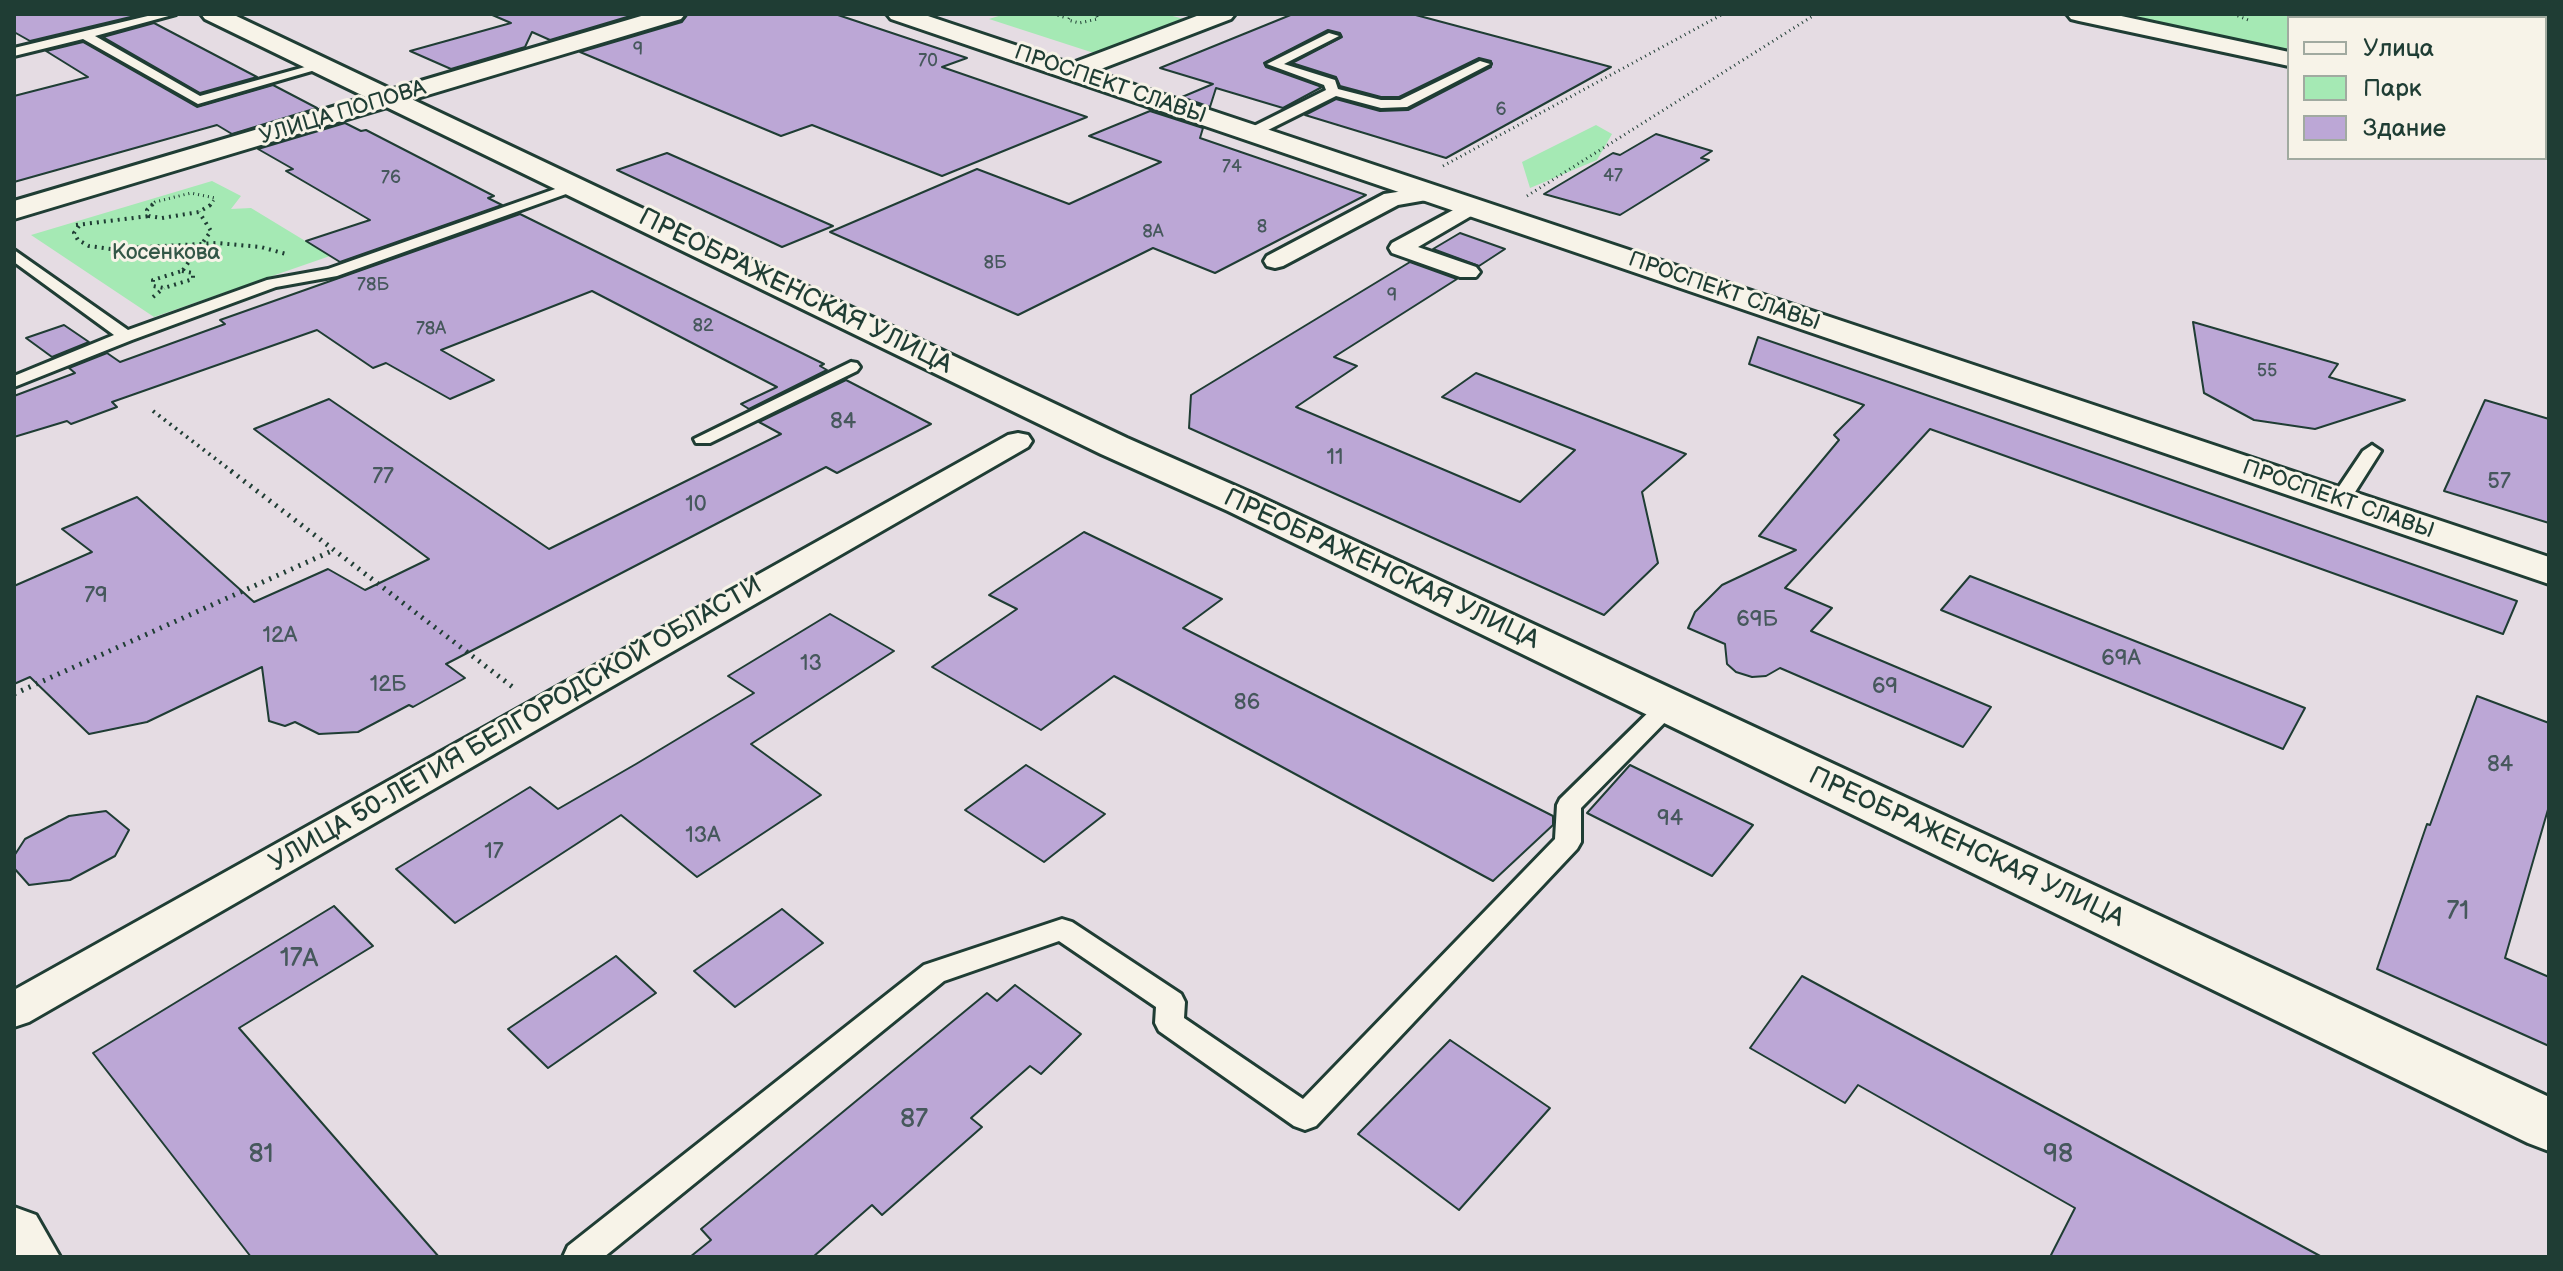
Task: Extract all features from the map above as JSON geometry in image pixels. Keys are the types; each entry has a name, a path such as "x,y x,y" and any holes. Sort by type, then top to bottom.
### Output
{"main road":[{"name":"ПРЕОБРАЖЕНСКАЯ УЛИЦА","path":"213,14 1114,446 1242,503 2549,1125"},
{"name":"УЛИЦА ПОПОВА","path":"14,210 673,14"},
{"name":"ПРОСПЕКТ СЛАВЫ","path":"899,14 2549,571"},
{"path":"1071,72 1223,14"},
{"path":"2079,14 2287,59"}],"street":[{"path":"1275,261 1392,199 1418,189"},
{"path":"1468,272 1400,248 1483,211"},
{"name":"УЛИЦА 50-ЛЕТИЯ БЕЛГОРОДСКОЙ ОБЛАСТИ","path":"14,1010 1018,441"},
{"path":"14,1235 29,1257"}],"lane":[{"path":"14,52 170,14"},
{"path":"85,35 198,100 323,66"},
{"path":"1333,36 1273,64 1319,78 1330,83 1333,91"},
{"path":"1333,91 1377,103 1402,104 1484,64"},
{"path":"1251,133 1333,91"},
{"path":"14,382 126,336 273,283 331,273 575,186"},
{"path":"14,255 126,336"},
{"path":"703,439 851,367"},
{"path":"2340,500 2372,451"},
{"path":"579,1257 934,973 1062,929 1171,1002 1169,1023 1305,1117 1568,842 1569,805 1668,706"}],"path":[{"path":"1053,14 1074,22 1090,22 1098,19 1097,14"},
{"path":"1067,18 1072,14"},
{"path":"1418,189 1723,14"},
{"path":"1483,211 1816,14"},
{"path":"149,216 147,210 172,196 199,193 215,198 212,205 199,212 79,226 74,233 78,240 89,246 111,249 205,243 261,247 331,273"},
{"path":"182,271 193,273 193,279 164,288 153,286 153,280 182,271 205,243 211,231 199,212"},
{"path":"153,411 542,710"},
{"path":"14,694 334,550"}],"green space":[{"path":"1005,14 1165,14 1184,19 1097,54 989,19"},
{"path":"2108,14 2301,16 2287,16 2287,52"},
{"path":"1596,125 1612,134 1597,160 1530,188 1522,162"},
{"name":"Косенкова","path":"212,181 241,196 231,209 251,208 330,256 154,317 31,235"}],"building":[{"path":"14,14 139,15 30,41 14,32"},
{"path":"490,14 637,14 550,40 532,32 525,47 451,69 410,51 511,23"},
{"path":"688,14 835,14 967,58 942,67 1087,117 942,176 812,125 781,136 580,52 682,22"},
{"path":"1293,14 1412,14 1611,67 1446,158 1305,115 1336,99 1380,111 1408,110 1491,67 1491,61 1479,58 1399,97 1381,97 1340,86 1336,77 1292,63 1342,37 1340,33 1328,30 1264,63 1266,67 1322,87 1283,108 1216,88 1210,107 1182,97 1213,84 1160,68"},
{"path":"154,23 257,77 200,93 103,37"},
{"path":"83,42 197,107 273,85 317,108 232,134 217,125 14,182 14,96 88,77 46,51"},
{"path":"1150,111 1203,128 1200,138 1366,195 1215,273 1153,248 1018,315 830,232 977,169 1069,204 1161,162 1089,136"},
{"path":"345,123 361,131 366,130 494,196 488,198 502,205 340,262 306,241 370,220 286,171 293,169 258,149"},
{"path":"1656,134 1712,151 1701,158 1709,160 1620,215 1544,194 1613,153 1620,155"},
{"path":"667,153 833,226 782,247 617,170"},
{"path":"520,214 824,364 820,366 827,370 749,409 741,404 777,387 592,291 441,350 494,380 450,399 386,363 373,368 317,330 112,402 117,407 71,424 67,421 14,437 14,396 75,373 69,368 107,353 120,362 225,324 220,320"},
{"path":"1460,233 1505,249 1479,266 1433,249"},
{"path":"1410,262 1457,279 1334,357 1357,366 1296,407 1520,502 1575,450 1442,397 1476,373 1686,454 1642,492 1658,563 1604,615 1189,428 1191,395"},
{"path":"2193,322 2338,364 2329,377 2405,400 2315,429 2254,420 2204,393"},
{"path":"64,325 89,342 52,357 26,338"},
{"path":"1758,337 2517,601 2503,634 1930,429 1785,588 1832,608 1811,631 1991,707 1963,747 1780,668 1766,676 1752,677 1736,672 1727,664 1725,644 1688,628 1695,612 1722,585 1796,550 1759,536 1839,440 1834,435 1864,405 1749,364"},
{"path":"846,380 931,424 837,473 826,467 446,664 465,678 413,707 409,705 358,732 319,734 295,722 285,726 269,721 262,667 147,722 89,734 30,677 14,684 14,586 92,552 62,529 137,497 254,602 328,569 365,590 429,559 254,429 329,399 549,549 781,434 759,422"},
{"path":"2485,400 2549,419 2549,523 2444,491"},
{"path":"1084,532 1222,599 1183,628 1553,816 1553,825 1493,881 1114,676 1041,730 932,667 1017,609 989,595"},
{"path":"1970,576 2305,708 2283,749 1941,610"},
{"path":"830,614 894,651 751,744 821,795 697,877 621,815 455,923 396,869 530,787 558,809 636,764 754,693 728,676"},
{"path":"2477,696 2549,723 2549,806 2505,958 2549,977 2549,1046 2377,969 2427,824 2430,825"},
{"path":"1026,765 1105,814 1044,862 965,810"},
{"path":"1630,765 1753,825 1712,876 1587,813"},
{"path":"106,811 129,830 115,856 70,880 29,885 14,868 14,856 25,839 69,816"},
{"path":"334,906 373,946 239,1028 439,1257 251,1257 93,1053"},
{"path":"782,909 823,943 735,1007 694,971"},
{"path":"616,956 656,993 548,1068 508,1029"},
{"path":"1802,976 2322,1257 2050,1257 2075,1208 1858,1085 1845,1103 1750,1048"},
{"path":"1015,985 1081,1034 1041,1074 1030,1066 971,1118 982,1127 882,1215 872,1205 813,1257 690,1257 711,1240 701,1229 987,993 997,1001"},
{"path":"1450,1040 1550,1108 1459,1210 1358,1134"}]}
